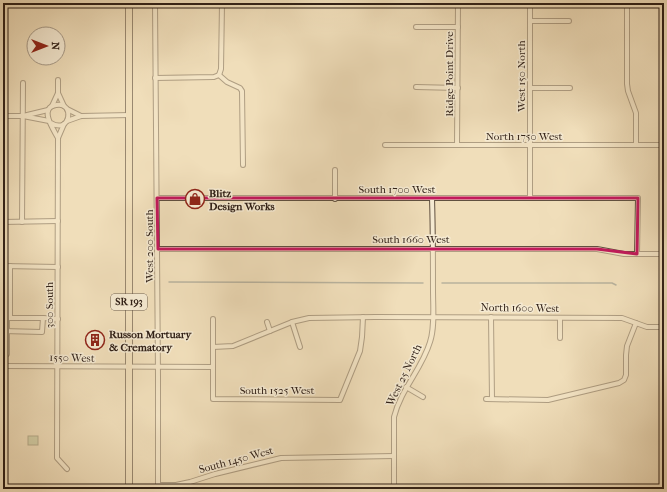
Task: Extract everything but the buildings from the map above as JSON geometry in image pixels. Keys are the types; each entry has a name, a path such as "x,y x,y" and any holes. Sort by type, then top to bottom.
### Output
{"main road":[{"name":"SR 193","path":"129,3 130,489"}],"street":[{"name":"West 200 South","path":"155,3 158,249 158,487"},
{"path":"155,78 214,77 219,74 221,69 222,3"},
{"name":"Ridge Point Drive","path":"457,145 458,3"},
{"name":"West 150 North","path":"530,3 530,198"},
{"path":"627,3 627,84 636,112 636,145"},
{"path":"530,21 569,21"},
{"path":"416,27 458,27"},
{"path":"219,74 226,82 240,88 242,91 243,165"},
{"path":"22,116 48,110 52,106 58,93 58,80"},
{"path":"22,222 23,83"},
{"path":"416,87 458,88"},
{"path":"530,88 570,88"},
{"path":"58,93 69,115 66,123"},
{"path":"52,106 57,104 81,116"},
{"path":"48,110 47,114 50,122"},
{"path":"3,116 22,116 50,122 58,126 81,116 130,115"},
{"name":"300 South","path":"50,122 58,138 57,458 66,469"},
{"name":"300 South","path":"58,138 66,123"},
{"name":"North 1750 West","path":"385,145 664,145"},
{"path":"335,170 335,199"},
{"name":"South 1700 West","path":"157,198 638,198 637,254"},
{"name":"West 25 North","path":"394,489 394,417 397,406 406,387 425,356 431,340 433,317 432,198"},
{"path":"3,222 58,221"},
{"name":"South 1660 West","path":"158,249 597,249 624,254 664,254"},
{"path":"3,266 58,267"},
{"path":"7,354 5,331 10,266"},
{"name":"South 1525 West","path":"213,367 213,399 340,400 360,351 363,317"},
{"path":"491,317 492,399"},
{"path":"7,318 58,318"},
{"path":"5,331 42,332 43,318"},
{"name":"North 1600 West","path":"213,347 233,346 292,322 309,318 622,318 647,327 664,327"},
{"path":"560,318 560,338"},
{"path":"213,320 213,367"},
{"path":"267,322 270,331"},
{"path":"292,322 300,347"},
{"path":"486,399 548,400 619,383 624,380 626,375 627,346 636,323"},
{"name":"1550 West","path":"3,366 130,368 213,367"},
{"path":"406,387 423,397"},
{"name":"South 1450 West","path":"158,487 190,482 215,474 281,458 394,456"}],"highlighted area":[{"path":"157,198 638,198 637,254 597,249 158,249"}],"green space":[{"path":"28,436 38,436 38,445 28,445"}],"waterway":[{"path":"169,282 423,283"},
{"path":"442,283 612,283 616,285"}],"place":[{"name":"Blitz Design Works","path":"195,199"},
{"name":"Russon Mortuary & Crematory","path":"95,340"}]}
